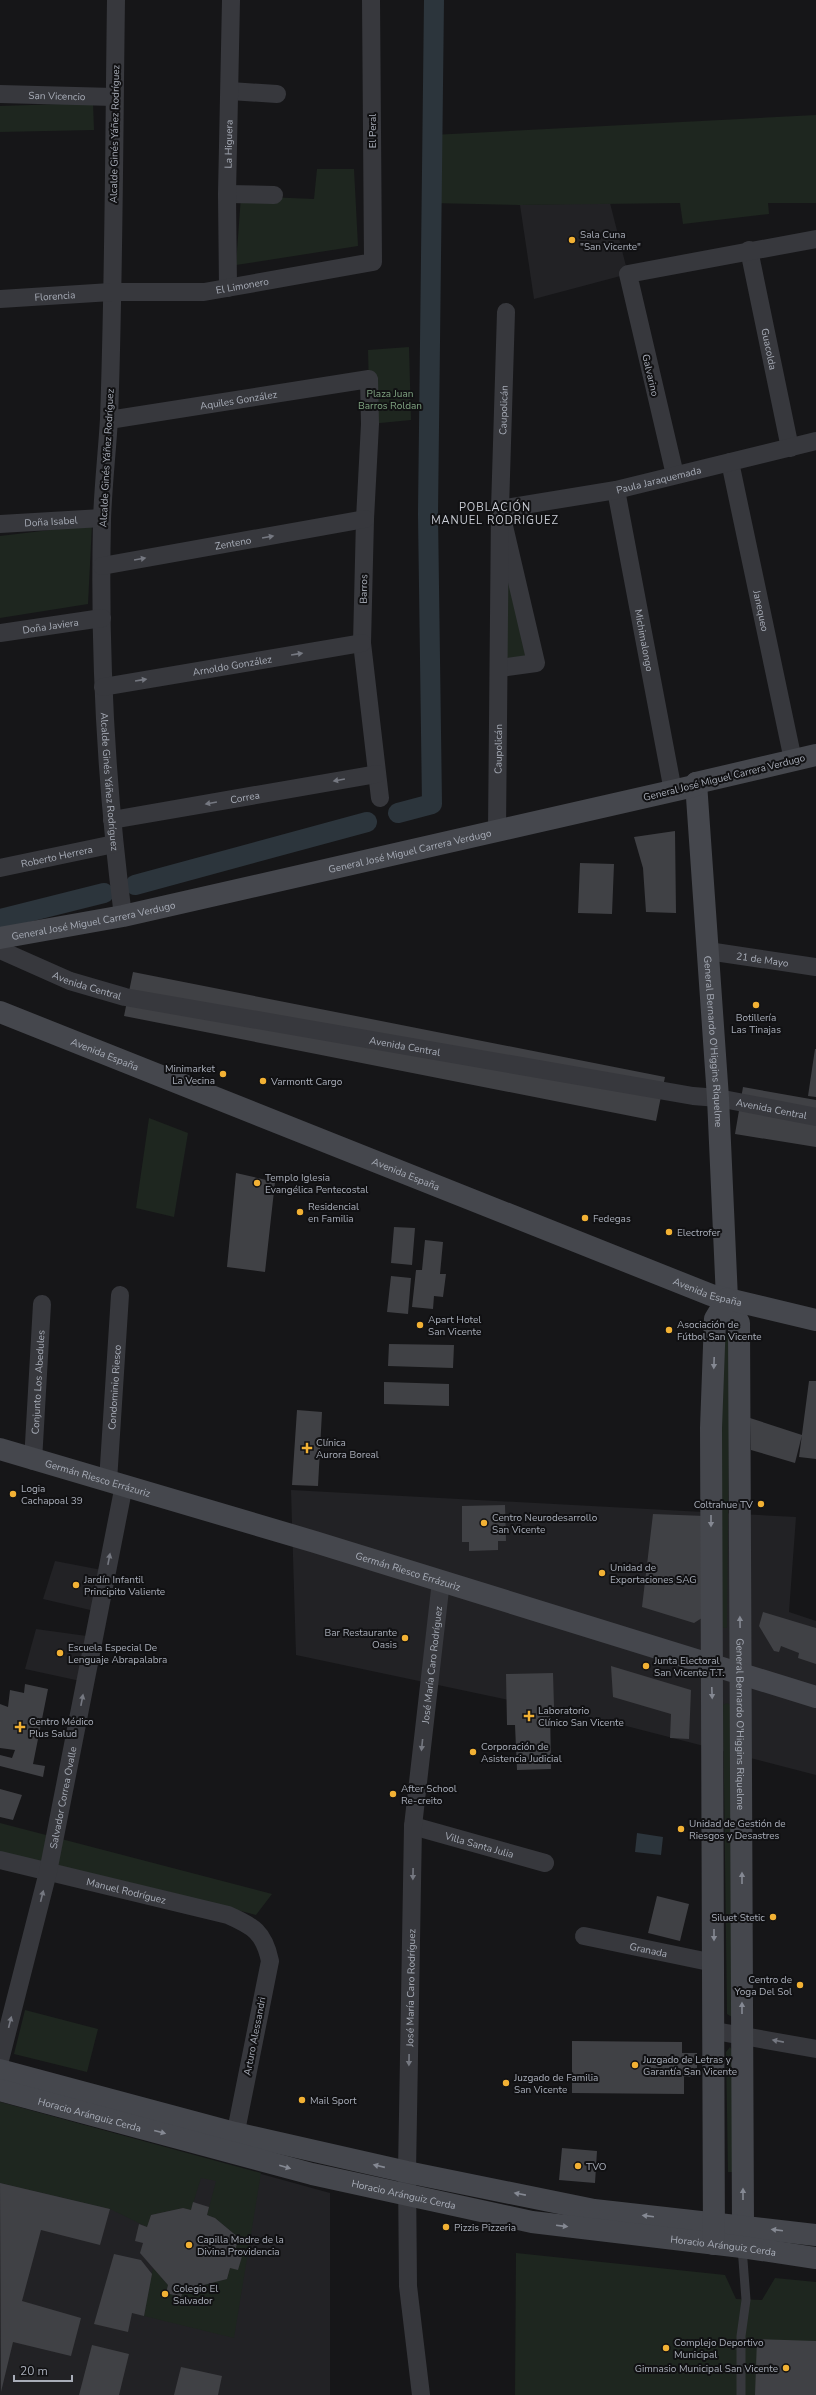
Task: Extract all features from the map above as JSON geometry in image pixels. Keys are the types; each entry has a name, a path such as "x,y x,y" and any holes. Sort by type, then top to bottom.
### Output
{"street":[{"name":"Alcalde Ginés Yáñez Rodríguez","path":"116,0 109,420 102,518 102,618 103,686 112,820 123,916"},
{"name":"La Higuera","path":"228,288 227,194 231,0"},
{"name":"El Peral","path":"371,0 373,262"},
{"path":"230,91 277,94"},
{"name":"San Vicencio","path":"0,94 114,97"},
{"path":"227,194 274,195"},
{"path":"749,250 816,239"},
{"name":"Galvarino","path":"675,475 628,274 749,250"},
{"name":"Guacolda","path":"749,250 790,448"},
{"name":"El Limonero","path":"111,292 204,292 373,262"},
{"name":"Florencia","path":"0,299 111,292"},
{"name":"Caupolicán","path":"497,830 500,668 500,509 506,312"},
{"name":"Aquiles González","path":"109,420 369,379"},
{"name":"Barros","path":"369,379 370,424 365,519 362,643 380,798"},
{"name":"Paula Jaraquemada","path":"500,509 616,490 816,441"},
{"name":"Janequeo","path":"730,462 793,760"},
{"name":"Michimalongo","path":"616,490 673,791"},
{"name":"Caupolicán","path":"500,509 536,663 500,668"},
{"name":"Doña Isabel","path":"0,524 102,518"},
{"name":"Zenteno","path":"102,566 365,519"},
{"name":"Doña Javiera","path":"0,633 102,618"},
{"name":"Arnoldo González","path":"103,686 362,643"},
{"name":"General José Miguel Carrera Verdugo","path":"0,938 123,916 673,791 694,786 696,783 816,754"},
{"name":"Correa","path":"112,820 377,774"},
{"name":"General Bernardo O'Higgins Riquelme","path":"696,783 718,1098 727,1299 739,1323 742,2237"},
{"name":"Roberto Herrera","path":"0,868 114,844"},
{"name":"Avenida Central","path":"0,950 70,981 125,997 693,1096 718,1098 816,1117"},
{"name":"21 de Mayo","path":"708,951 816,967"},
{"name":"Avenida España","path":"0,1012 711,1296 816,1320"},
{"name":"Condominio Riesco","path":"116,1483 120,1295"},
{"path":"715,2234 711,1428 716,1319 727,1299"},
{"name":"Conjunto Los Abedules","path":"33,1461 42,1304"},
{"name":"Germán Riesco Errázuriz","path":"0,1450 33,1461 116,1483 441,1581 816,1697"},
{"name":"Salvador Correa Ovalle","path":"0,2060 48,1872 116,1483"},
{"name":"José María Caro Rodríguez","path":"421,2395 408,2286 409,2196 407,2172 413,1826 441,1581"},
{"name":"Villa Santa Julia","path":"413,1826 545,1863"},
{"name":"Manuel Rodríguez","path":"0,1860 228,1915 252,1926"},
{"name":"Arturo Alessandri","path":"233,2142 270,1961 262,1938 252,1926"},
{"name":"Granada","path":"584,1936 714,1963"},
{"path":"715,2031 742,2034 816,2049"},
{"name":"Horacio Aránguiz Cerda","path":"0,2070 233,2142 312,2174 532,2222 742,2237 816,2235"},
{"name":"Horacio Aránguiz Cerda","path":"0,2090 233,2142 407,2172 715,2234"},
{"name":"Horacio Aránguiz Cerda","path":"742,2237 816,2258"}],"lane":[{"path":"741,2395 741,2336 746,2300 742,2237"}],"shaded area":[{"name":"Sala Cuna \"San Vicente\"","path":"610,203 628,274 534,299 520,205"},
{"path":"291,1490 796,1517 789,1612 816,1621 816,1775 603,1720 296,1655"},
{"name":"Jardín Infantil Principito Valiente","path":"55,1561 107,1571 99,1612 43,1599"},
{"name":"Escuela Especial De Lenguaje Abrapalabra","path":"36,1629 94,1637 85,1682 25,1669"},
{"path":"637,1833 663,1837 661,1855 635,1852"},
{"name":"Colegio El Salvador","path":"0,2102 330,2193 330,2395 0,2395"}],"green space":[{"path":"93,103 94,130 0,132 0,106"},
{"path":"816,115 816,203 768,203 769,214 683,224 680,203 520,205 431,203 432,135"},
{"path":"317,169 354,169 358,246 236,265 241,196 314,199"},
{"name":"Plaza Juan Barros Roldan","path":"409,347 411,420 370,424 368,350"},
{"path":"92,525 88,604 0,618 0,536"},
{"path":"514,579 529,656 506,659 506,581"},
{"path":"149,1118 188,1133 174,1217 136,1208"},
{"path":"730,1334 727,1628 717,1627 722,1335"},
{"path":"727,1703 732,1706 732,2017 727,2014 723,1705"},
{"path":"0,1823 272,1894 256,1915 165,1891 0,1853"},
{"path":"25,2010 98,2029 87,2072 14,2054"},
{"path":"730,2047 733,2052 735,2172 728,2172 726,2052"},
{"path":"0,2102 261,2173 234,2338 144,2316 153,2268 168,2285 166,2293 181,2297 184,2290 227,2279 230,2268 238,2269 243,2253 235,2250 239,2238 215,2218 207,2215 216,2181 201,2178 191,2210 183,2208 151,2215 147,2227 110,2209 0,2183"},
{"name":"Complejo Deportivo Municipal","path":"516,2253 725,2275 736,2299 762,2300 775,2278 816,2282 816,2395 515,2395"}],"building":[{"path":"675,831 676,913 646,912 643,868 634,837"},
{"path":"580,863 614,864 612,914 578,913"},
{"path":"133,972 665,1077 656,1121 124,1016"},
{"path":"816,1049 816,1097 808,1096"},
{"path":"743,1087 816,1100 816,1147 735,1134"},
{"path":"236,1173 275,1182 265,1272 227,1267"},
{"path":"394,1227 415,1228 412,1265 391,1263"},
{"path":"425,1240 443,1242 440,1274 446,1274 443,1297 434,1296 433,1309 412,1307 416,1270 422,1270"},
{"path":"391,1276 411,1278 408,1314 387,1312"},
{"path":"389,1344 454,1345 453,1368 388,1366"},
{"path":"809,1381 816,1381 816,1459 799,1457"},
{"path":"384,1382 449,1384 449,1406 384,1404"},
{"name":"Clínica Aurora Boreal","path":"297,1410 322,1412 318,1486 292,1485"},
{"path":"750,1418 802,1435 795,1463 751,1450"},
{"name":"Centro Neurodesarrollo San Vicente","path":"505,1505 506,1541 498,1541 498,1550 469,1551 469,1542 462,1542 462,1506"},
{"path":"653,1514 705,1516 705,1616 694,1623 642,1607"},
{"path":"763,1612 816,1628 816,1664 798,1658 799,1653 781,1646 779,1652 774,1651 759,1626"},
{"path":"611,1666 691,1690 689,1739 670,1738 671,1714 613,1697"},
{"name":"Laboratorio Clínico San Vicente","path":"553,1673 554,1707 550,1707 551,1769 517,1770 515,1725 507,1725 506,1674"},
{"name":"Centro Médico Plus Salud","path":"25,1684 48,1689 33,1764 45,1766 43,1777 0,1766 0,1755 12,1758 15,1750 0,1748 0,1704 8,1707 10,1690 24,1693"},
{"path":"0,1789 22,1795 13,1820 0,1817"},
{"path":"657,1896 689,1904 680,1941 648,1933"},
{"name":"Juzgado de Letras y Garantía San Vicente","path":"572,2041 682,2042 682,2053 697,2053 697,2077 684,2077 684,2094 572,2093"},
{"name":"TVO","path":"562,2148 597,2151 595,2183 559,2180"},
{"path":"0,2183 110,2209 100,2245 41,2230 22,2301 81,2318 71,2356 13,2342 1,2392"},
{"name":"Capilla Madre de la Divina Providencia","path":"193,2202 209,2207 207,2215 215,2218 239,2238 235,2250 243,2253 238,2270 230,2268 227,2279 184,2290 181,2297 166,2293 168,2285 140,2253 143,2243 135,2241 139,2224 147,2227 151,2215 183,2208 191,2210"},
{"path":"114,2254 141,2260 152,2274 144,2316 132,2313 128,2332 94,2324"},
{"name":"Gimnasio Municipal San Vicente","path":"757,2339 816,2341 816,2395 755,2395"},
{"path":"92,2345 129,2354 119,2395 79,2395"},
{"path":"181,2367 222,2376 218,2395 174,2395"}],"waterway":[{"path":"398,813 432,804 428,514 434,0"},
{"path":"135,885 367,822"},
{"path":"0,919 104,893"}],"place":[{"name":"Sala Cuna \"San Vicente\"","path":"572,240"},
{"name":"Botillería Las Tinajas","path":"756,1005"},
{"name":"Minimarket La Vecina","path":"223,1074"},
{"name":"Varmontt Cargo","path":"263,1081"},
{"name":"Templo Iglesia Evangélica Pentecostal","path":"257,1183"},
{"name":"Residencial en Familia","path":"300,1212"},
{"name":"Fedegas","path":"585,1218"},
{"name":"Electrofer","path":"669,1232"},
{"name":"Apart Hotel San Vicente","path":"420,1325"},
{"name":"Asociación de Fútbol San Vicente","path":"669,1330"},
{"name":"Clínica Aurora Boreal","path":"307,1448"},
{"name":"Logia Cachapoal 39","path":"13,1494"},
{"name":"Coltrahue TV","path":"761,1504"},
{"name":"Centro Neurodesarrollo San Vicente","path":"484,1523"},
{"name":"Unidad de Exportaciones SAG","path":"602,1573"},
{"name":"Jardín Infantil Principito Valiente","path":"76,1585"},
{"name":"Bar Restaurante Oasis","path":"405,1638"},
{"name":"Escuela Especial De Lenguaje Abrapalabra","path":"60,1653"},
{"name":"Junta Electoral San Vicente T.T.","path":"646,1666"},
{"name":"Laboratorio Clínico San Vicente","path":"529,1716"},
{"name":"Centro Médico Plus Salud","path":"20,1727"},
{"name":"Corporación de Asistencia Judicial","path":"473,1752"},
{"name":"After School Re-creito","path":"393,1794"},
{"name":"Unidad de Gestión de Riesgos y Desastres","path":"681,1829"},
{"name":"Siluet Stetic","path":"773,1917"},
{"name":"Centro de Yoga Del Sol","path":"800,1985"},
{"name":"Juzgado de Letras y Garantía San Vicente","path":"635,2065"},
{"name":"Juzgado de Familia San Vicente","path":"506,2083"},
{"name":"Mail Sport","path":"302,2100"},
{"name":"TVO","path":"578,2166"},
{"name":"Pizzis Pizzeria","path":"446,2227"},
{"name":"Capilla Madre de la Divina Providencia","path":"189,2245"},
{"name":"Colegio El Salvador","path":"165,2294"},
{"name":"Complejo Deportivo Municipal","path":"666,2348"},
{"name":"Gimnasio Municipal San Vicente","path":"786,2368"}],"district":[{"name":"POBLACIÓN MANUEL RODRIGUEZ","path":"495,513"}]}
